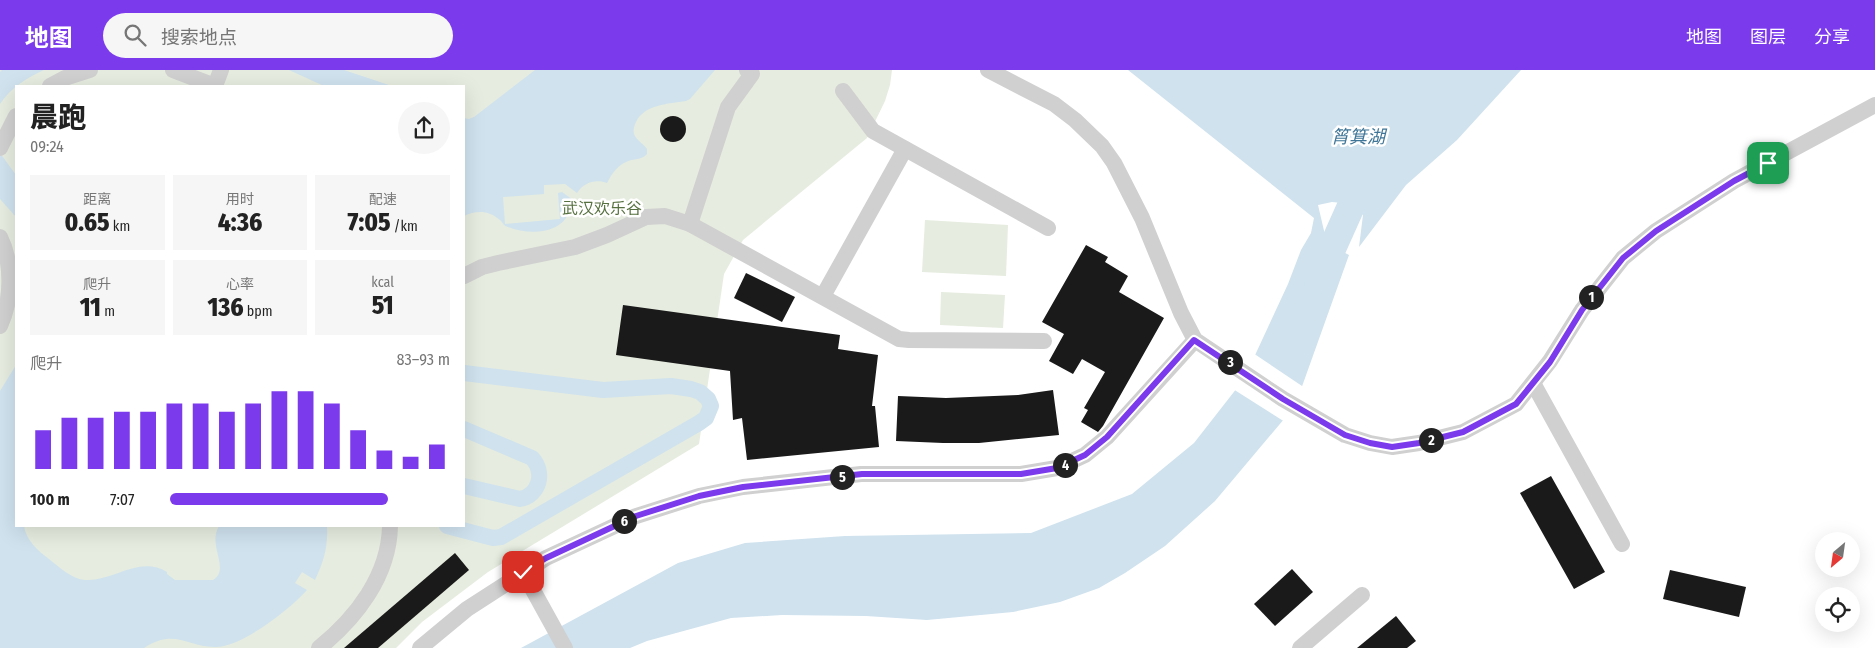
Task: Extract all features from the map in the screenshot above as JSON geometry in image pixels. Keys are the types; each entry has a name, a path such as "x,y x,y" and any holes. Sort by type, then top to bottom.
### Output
{"street":[{"path":"52,85 65,78 90,70"},
{"path":"173,70 212,85"},
{"path":"215,85 221,70"},
{"path":"690,224 728,107 752,74 747,70"},
{"path":"988,70 1054,104 1075,120 1102,146 1114,163 1142,218 1194,340 1319,421 1345,435 1370,443 1392,447 1419,443 1463,432 1516,404 1550,362 1582,310 1623,258 1656,231 1734,181 1875,106"},
{"path":"843,91 873,131 1048,228"},
{"path":"3,142 15,118"},
{"path":"823,296 906,149"},
{"path":"465,276 498,263 575,247 646,217 665,216 690,224 899,339 1044,341"},
{"path":"0,237 6,253 9,275 7,304 0,326"},
{"path":"420,648 467,609 546,558 636,516 699,496 743,487 862,474 1021,474 1057,468 1085,455 1107,437 1194,340"},
{"path":"1533,383 1622,544"},
{"path":"319,648 350,619 369,593 385,559 389,545 390,527"},
{"path":"523,572 565,648"},
{"path":"1300,648 1362,595"}],"green space":[{"name":"武汉欢乐谷","path":"0,70 892,70 885,101 867,138 743,240 724,274 699,444 488,572 422,622 396,648 0,648"},
{"path":"925,220 1008,225 1006,276 922,272"},
{"path":"941,292 1005,295 1003,328 940,325"}],"water":[{"path":"2,70 44,70 19,85 15,85 15,88 0,104 0,72"},
{"path":"289,70 344,70 389,85 322,85"},
{"path":"535,70 715,70 690,99 651,108 640,116 636,122 634,132 636,138 647,149 647,154 642,158 631,160 619,166 607,183 599,181 590,182 577,193 565,184 544,185 544,194 503,197 505,224 560,219 558,193 562,192 573,200 566,218 561,224 539,232 507,227 496,217 487,213 478,212 465,216 465,118 474,117"},
{"name":"筲箕湖","path":"1128,70 1521,70 1457,140 1406,185 1359,247 1363,215 1352,204 1332,202 1318,205 1325,235 1324,242 1349,255 1295,406 1215,501 1165,546 1125,573 1099,588 1060,602 1013,612 927,620 866,616 782,615 731,618 647,641 630,648 521,648 678,563 745,543 845,536 1031,533 1132,494 1194,443 1244,379 1288,284 1301,250 1311,233 1314,218"},
{"path":"0,153 15,174 15,216 0,199"},
{"path":"15,367 15,527 24,527 33,545 71,575 80,579 95,580 146,566 167,572 175,580 213,580 220,570 216,541 219,527 327,527 325,554 315,580 302,572 295,583 307,590 299,598 264,626 238,641 226,645 215,647 164,639 144,648 0,648 0,391"}],"pier":[{"path":"1253,353 1305,388 1298,407 1285,422 1233,389 1242,378"}],"building":[{"path":"673,116 682,120 686,129 682,138 673,142 664,138 660,129 664,120"},
{"path":"1086,245 1108,257 1105,262 1128,276 1119,292 1164,318 1098,432 1081,422 1088,410 1084,408 1105,372 1082,359 1073,374 1049,361 1064,334 1042,322"},
{"path":"746,273 795,297 782,322 734,298"},
{"path":"623,305 840,335 838,349 878,355 872,406 875,406 879,447 747,460 742,418 733,420 730,371 616,355"},
{"path":"1053,390 1059,435 979,443 896,441 898,396 946,398 1018,395"},
{"path":"1551,476 1605,572 1574,589 1520,493"},
{"path":"455,553 469,570 378,648 344,648"},
{"path":"1292,569 1313,592 1275,626 1254,604"},
{"path":"1670,570 1746,587 1739,617 1663,599"},
{"path":"1396,616 1416,641 1407,648 1357,648"}],"waterway":[{"path":"1318,280 1352,204"},
{"path":"451,527 493,538 501,537 699,423 706,418 711,406 708,399 700,392 671,386 603,390 465,373"},
{"path":"465,429 532,458 536,464 539,476 536,488 532,493 520,499 465,486"}],"route":[{"path":"523,572 546,558 636,516 699,496 743,487 862,474 1021,474 1057,468 1085,455 1107,437 1194,340 1233,364 1283,399 1345,435 1370,443 1392,447 1419,443 1463,432 1516,404 1550,362 1582,310 1623,258 1656,231 1734,181 1768,163"}]}
